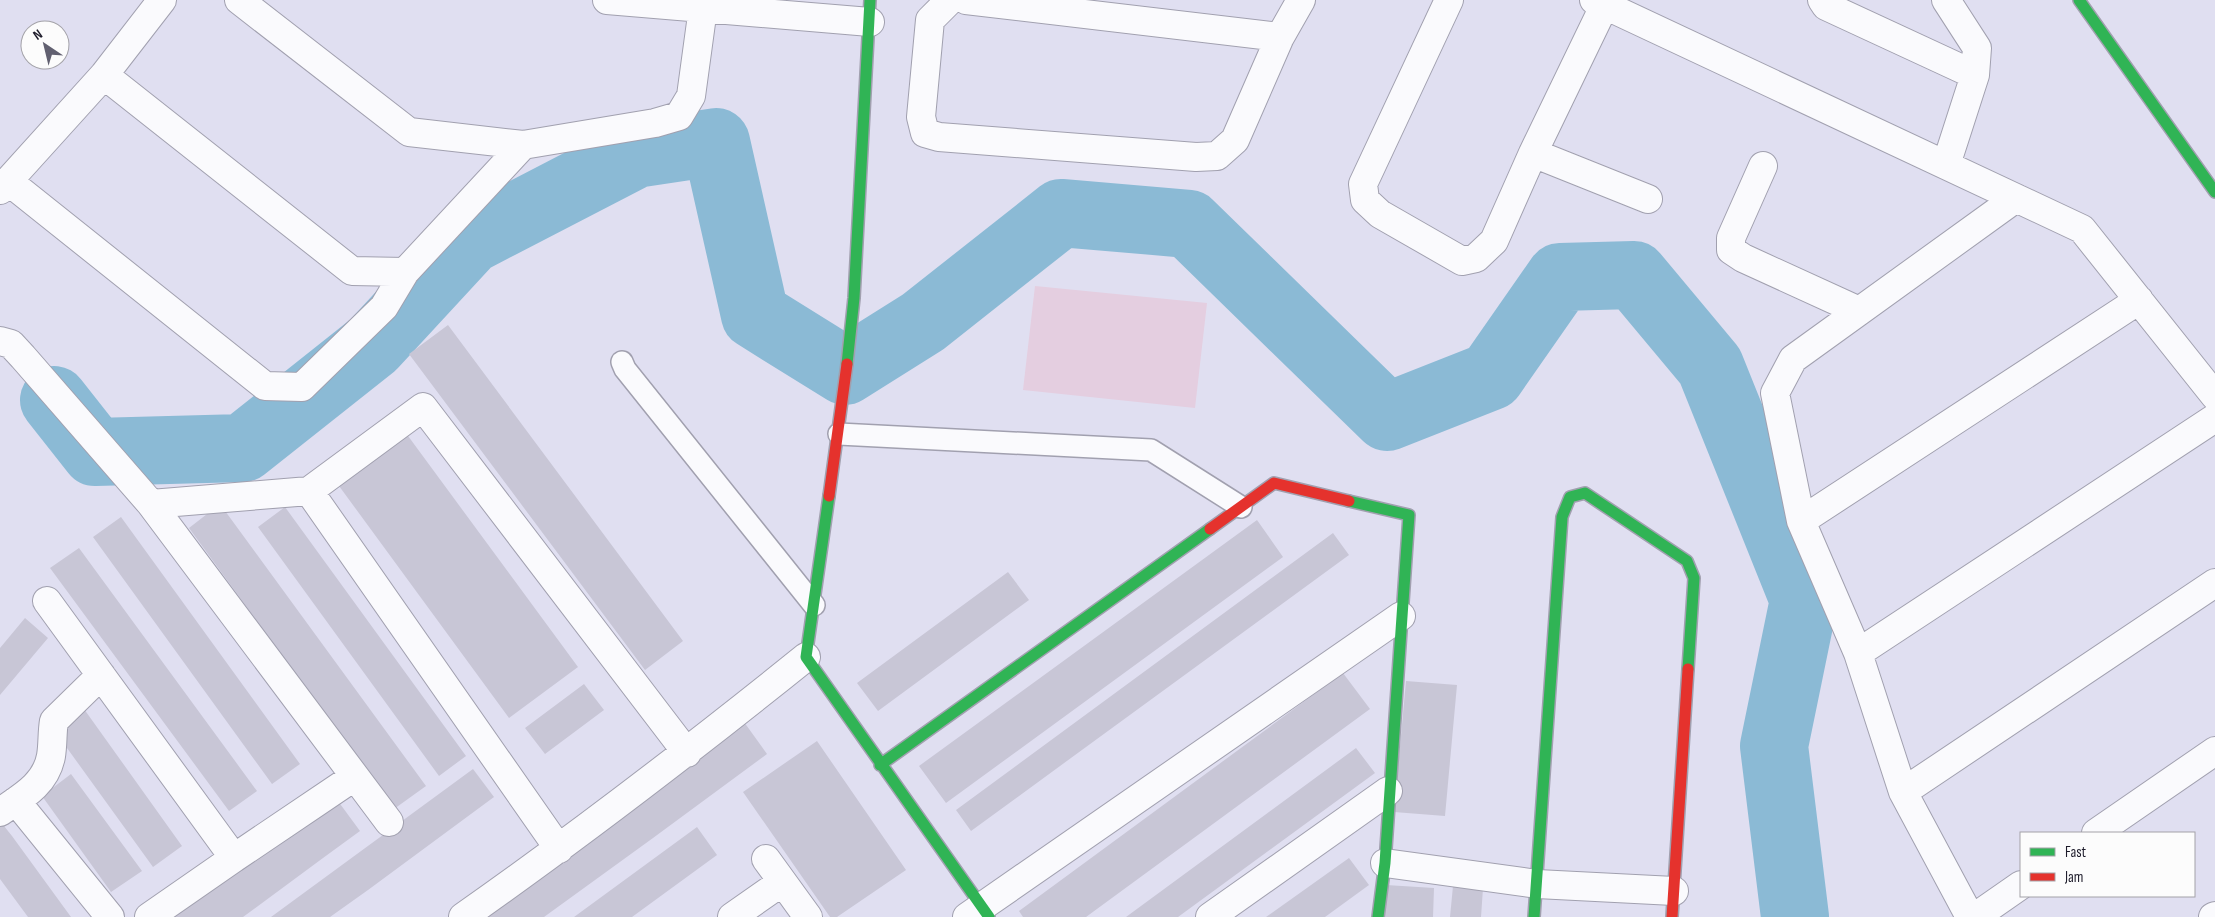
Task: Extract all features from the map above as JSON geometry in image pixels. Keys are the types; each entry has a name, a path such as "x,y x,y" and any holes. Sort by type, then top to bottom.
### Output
{"street":[{"path":"162,0 104,75 4,185 264,386 302,386 384,307 405,272 523,145"},
{"path":"239,0 409,132 523,145 655,123 679,116 691,96 703,8"},
{"path":"463,917 559,849 687,753 806,657 840,424 854,298 870,11 703,8 607,0"},
{"path":"950,0 930,20 921,117 925,133 939,137 1196,157 1217,156 1235,140 1280,37 1301,0"},
{"path":"966,0 1280,37"},
{"path":"1449,0 1363,184 1365,200 1380,214 1462,262 1476,258 1494,241 1602,2 2082,229 2215,396"},
{"path":"1822,0 1826,6 1975,75"},
{"path":"1946,0 1977,48 1975,75 1946,166"},
{"path":"2078,0 2215,192"},
{"path":"104,75 352,271 405,272"},
{"path":"1533,153 1648,199"},
{"path":"1762,166 1731,238 1731,250 1743,258 1859,311"},
{"path":"1970,917 1903,792 1858,654 1800,521 1775,393 1793,359 2016,198"},
{"path":"1800,521 2138,300"},
{"path":"0,341 11,344 17,350 151,504 354,778 389,822"},
{"path":"151,504 309,491 423,406 687,753"},
{"path":"1858,654 2215,418"},
{"path":"880,765 1274,484 1409,515 1388,790 1385,863 1378,917"},
{"path":"309,491 559,849"},
{"path":"1385,863 1537,884 1673,904 1694,578 1686,561 1584,493 1570,497 1562,517 1537,884 1534,917"},
{"path":"1903,792 2215,583"},
{"path":"47,601 234,858"},
{"path":"806,657 980,914 1401,616"},
{"path":"101,675 54,721 51,756 45,775 36,787 8,807 110,917"},
{"path":"2097,832 2215,752"},
{"path":"149,917 354,778"},
{"path":"1210,917 1388,790"},
{"path":"766,859 808,917"},
{"path":"732,917 782,882"},
{"path":"1975,917 2020,886"}],"lane":[{"path":"622,362 625,369 814,605"},
{"path":"840,424 1151,450 1240,507"}],"shaded area":[{"path":"1035,286 1207,303 1195,408 1023,390"}],"building":[{"path":"448,325 683,641 645,670 409,354"},
{"path":"400,425 578,667 509,718 331,475"},
{"path":"220,504 426,786 394,809 189,528"},
{"path":"285,507 466,756 439,776 258,527"},
{"path":"121,517 300,764 272,784 93,537"},
{"path":"1257,520 1283,557 946,803 919,766"},
{"path":"1333,533 1349,555 971,831 956,810"},
{"path":"79,548 257,791 229,811 50,568"},
{"path":"1008,572 1029,600 878,711 857,683"},
{"path":"25,618 48,638 0,695 0,648"},
{"path":"1343,673 1370,709 1086,917 1023,917 1019,911"},
{"path":"1406,681 1457,685 1445,816 1394,812"},
{"path":"584,684 604,710 545,754 525,728"},
{"path":"84,709 182,846 153,867 54,730"},
{"path":"744,722 767,754 653,838 544,917 478,917"},
{"path":"817,741 906,870 837,917 830,917 743,792"},
{"path":"1356,748 1375,773 1178,917 1126,917"},
{"path":"473,769 494,797 368,890 330,917 271,917"},
{"path":"71,774 142,871 111,892 42,796"},
{"path":"335,797 360,831 243,917 172,917"},
{"path":"0,821 71,917 28,917 0,879"},
{"path":"697,827 717,855 632,917 574,917"},
{"path":"1349,858 1369,885 1325,917 1266,917"},
{"path":"1386,885 1434,888 1433,917 1384,917"},
{"path":"1453,886 1483,888 1481,917 1450,917"}],"waterway":[{"path":"54,400 95,452 243,448 373,345 470,240 636,154 716,142 755,315 845,371 923,322 1061,213 1189,224 1387,417 1491,376 1560,277 1634,275 1710,366 1804,600 1774,746 1795,917"}],"traffic: fast":[{"path":"847,364 854,298 870,0"},
{"path":"2079,0 2215,192"},
{"path":"1534,917 1562,517 1570,497 1585,493 1687,561 1694,578 1688,669"},
{"path":"829,496 806,657 989,917"},
{"path":"1349,501 1409,515 1385,863 1378,917"},
{"path":"880,765 1210,529"}],"traffic: jam":[{"path":"829,496 847,364"},
{"path":"1210,529 1274,483 1349,501"},
{"path":"1672,917 1688,669"}]}
